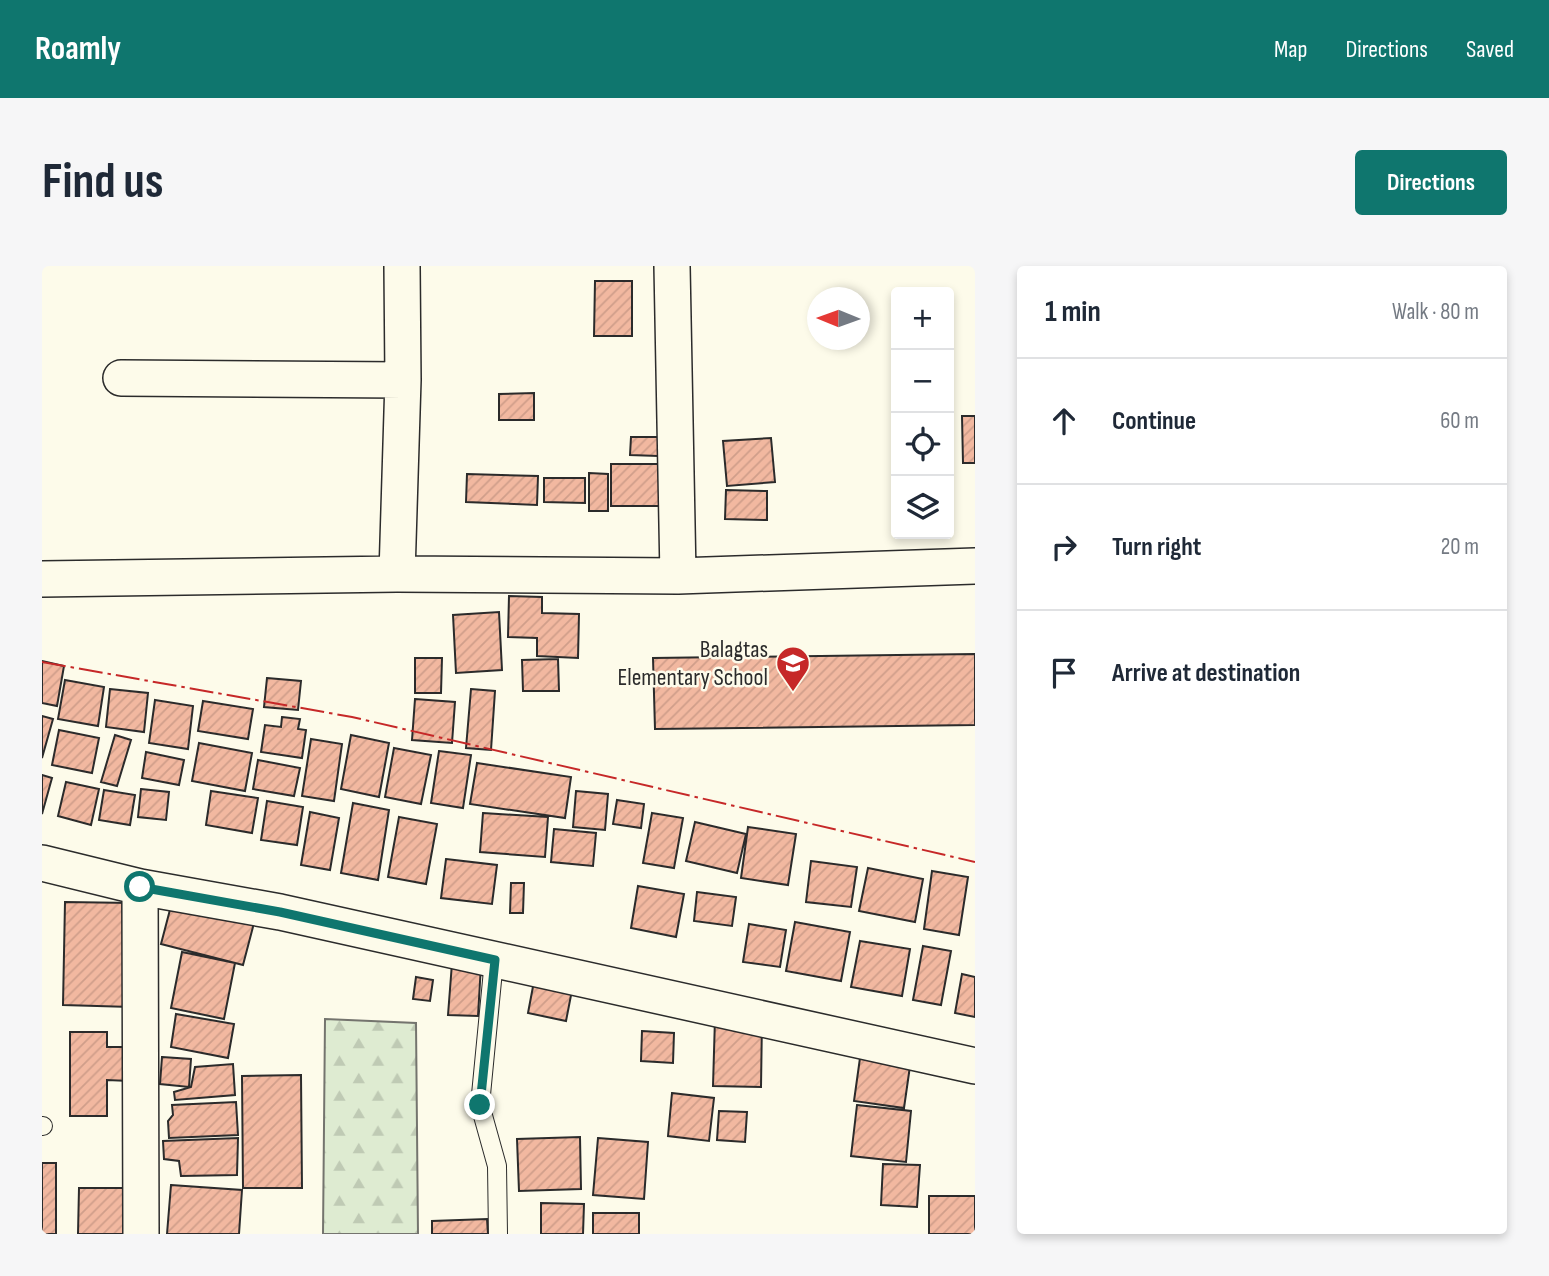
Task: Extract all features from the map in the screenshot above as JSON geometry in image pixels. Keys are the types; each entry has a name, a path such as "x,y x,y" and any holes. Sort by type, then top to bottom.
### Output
{"street":[{"path":"397,574 403,380 401,266"},
{"path":"672,266 678,576"},
{"path":"121,378 403,380"},
{"path":"42,579 397,574 678,576 975,566"},
{"path":"42,863 140,887 280,912 975,1066"},
{"path":"140,887 141,1234"}],"lane":[{"path":"495,960 480,1105 497,1166 498,1234"}],"green space":[{"path":"325,1019 416,1023 418,1234 323,1234"}],"building":[{"path":"595,281 632,281 632,336 594,336"},
{"path":"534,393 534,420 499,420 499,394"},
{"path":"962,416 975,416 975,463 963,463"},
{"path":"631,437 659,437 658,456 630,455"},
{"path":"771,438 775,482 727,486 723,441"},
{"path":"611,464 667,464 666,506 611,506"},
{"path":"589,473 608,474 608,511 589,511"},
{"path":"467,474 538,476 537,505 466,502"},
{"path":"544,478 585,478 585,503 544,502"},
{"path":"726,490 767,491 767,520 725,519"},
{"path":"509,596 542,597 542,613 579,614 578,658 537,656 537,638 508,637"},
{"path":"499,612 502,670 456,673 453,615"},
{"path":"975,654 975,725 655,729 653,658"},
{"path":"415,658 442,658 441,693 415,693"},
{"path":"558,659 559,691 523,691 522,660"},
{"path":"42,661 64,666 57,706 42,703"},
{"path":"267,678 301,681 298,710 264,707"},
{"path":"65,680 104,687 98,726 58,719"},
{"path":"110,689 148,693 144,732 106,727"},
{"path":"471,689 495,691 491,750 466,748"},
{"path":"415,699 455,702 452,743 412,740"},
{"path":"155,700 193,706 188,749 149,743"},
{"path":"203,701 253,709 248,739 198,731"},
{"path":"42,716 53,719 42,758"},
{"path":"282,717 300,719 298,729 306,730 302,758 261,752 265,725 281,727"},
{"path":"59,730 99,738 92,773 52,765"},
{"path":"115,735 131,740 117,786 101,782"},
{"path":"351,735 389,743 379,797 341,789"},
{"path":"311,739 342,744 334,801 302,796"},
{"path":"199,743 252,753 245,791 192,781"},
{"path":"394,748 431,755 421,804 385,797"},
{"path":"439,751 471,755 463,808 431,803"},
{"path":"146,752 184,760 179,785 142,778"},
{"path":"258,760 300,768 294,796 253,789"},
{"path":"477,763 571,777 565,818 470,804"},
{"path":"42,775 52,778 42,814"},
{"path":"66,782 99,789 91,825 58,816"},
{"path":"141,789 169,792 166,820 138,817"},
{"path":"104,790 135,795 130,825 99,820"},
{"path":"211,791 258,798 252,833 206,825"},
{"path":"576,791 608,794 605,830 573,827"},
{"path":"617,800 644,804 641,828 613,824"},
{"path":"267,801 303,807 297,845 261,840"},
{"path":"353,803 389,810 378,880 341,873"},
{"path":"310,812 339,818 330,870 301,865"},
{"path":"483,813 548,817 545,857 480,852"},
{"path":"652,813 683,818 674,868 643,863"},
{"path":"399,817 437,824 426,884 388,877"},
{"path":"695,822 746,834 737,873 686,861"},
{"path":"748,827 796,834 788,885 741,878"},
{"path":"554,829 596,833 593,866 551,862"},
{"path":"446,859 497,865 492,904 441,898"},
{"path":"811,861 857,867 851,907 806,902"},
{"path":"868,868 923,879 915,922 859,911"},
{"path":"932,871 968,877 959,935 924,929"},
{"path":"511,883 524,883 523,913 510,913"},
{"path":"638,886 684,894 676,937 631,928"},
{"path":"697,892 736,897 732,926 694,921"},
{"path":"65,902 133,903 131,1007 63,1005"},
{"path":"172,902 254,923 243,965 161,944"},
{"path":"795,922 850,932 841,981 786,971"},
{"path":"749,924 786,930 780,967 743,962"},
{"path":"860,941 910,949 902,996 851,987"},
{"path":"923,946 951,951 941,1005 913,1000"},
{"path":"182,952 235,963 224,1019 171,1008"},
{"path":"452,963 481,965 478,1016 448,1015"},
{"path":"962,974 975,977 975,1017 955,1013"},
{"path":"535,976 573,985 566,1021 528,1013"},
{"path":"416,977 433,980 430,1001 413,999"},
{"path":"176,1014 234,1024 228,1058 171,1047"},
{"path":"715,1018 762,1019 761,1087 713,1086"},
{"path":"642,1031 674,1033 673,1063 641,1061"},
{"path":"70,1032 107,1032 107,1047 129,1047 129,1081 107,1080 107,1116 70,1116"},
{"path":"162,1057 191,1059 189,1087 160,1084"},
{"path":"860,1058 910,1066 904,1108 854,1101"},
{"path":"233,1064 235,1095 175,1100 174,1092 191,1087 195,1067"},
{"path":"301,1075 302,1188 243,1188 242,1076"},
{"path":"672,1093 714,1098 709,1141 668,1136"},
{"path":"236,1102 238,1135 169,1138 168,1121 173,1115 172,1105"},
{"path":"857,1105 911,1111 906,1162 851,1156"},
{"path":"719,1111 747,1112 745,1142 717,1140"},
{"path":"580,1137 581,1189 519,1191 517,1139"},
{"path":"238,1138 237,1175 181,1176 179,1161 164,1159 163,1141"},
{"path":"598,1138 648,1142 644,1199 593,1195"},
{"path":"42,1163 56,1163 56,1234 42,1234"},
{"path":"883,1164 920,1165 917,1207 881,1205"},
{"path":"171,1185 242,1190 239,1234 167,1234"},
{"path":"79,1188 136,1188 135,1234 78,1234"},
{"path":"929,1196 975,1196 975,1234 929,1234"},
{"path":"541,1203 584,1204 583,1234 541,1234"},
{"path":"593,1213 639,1213 639,1234 593,1234"},
{"path":"487,1219 488,1234 432,1234 432,1221"}],"power":[{"path":"42,662 352,717 975,862"}],"place":[{"name":"Balagtas Elementary School","path":"793,693"}],"route":[{"path":"140,887 280,912 495,960 480,1105"}]}
